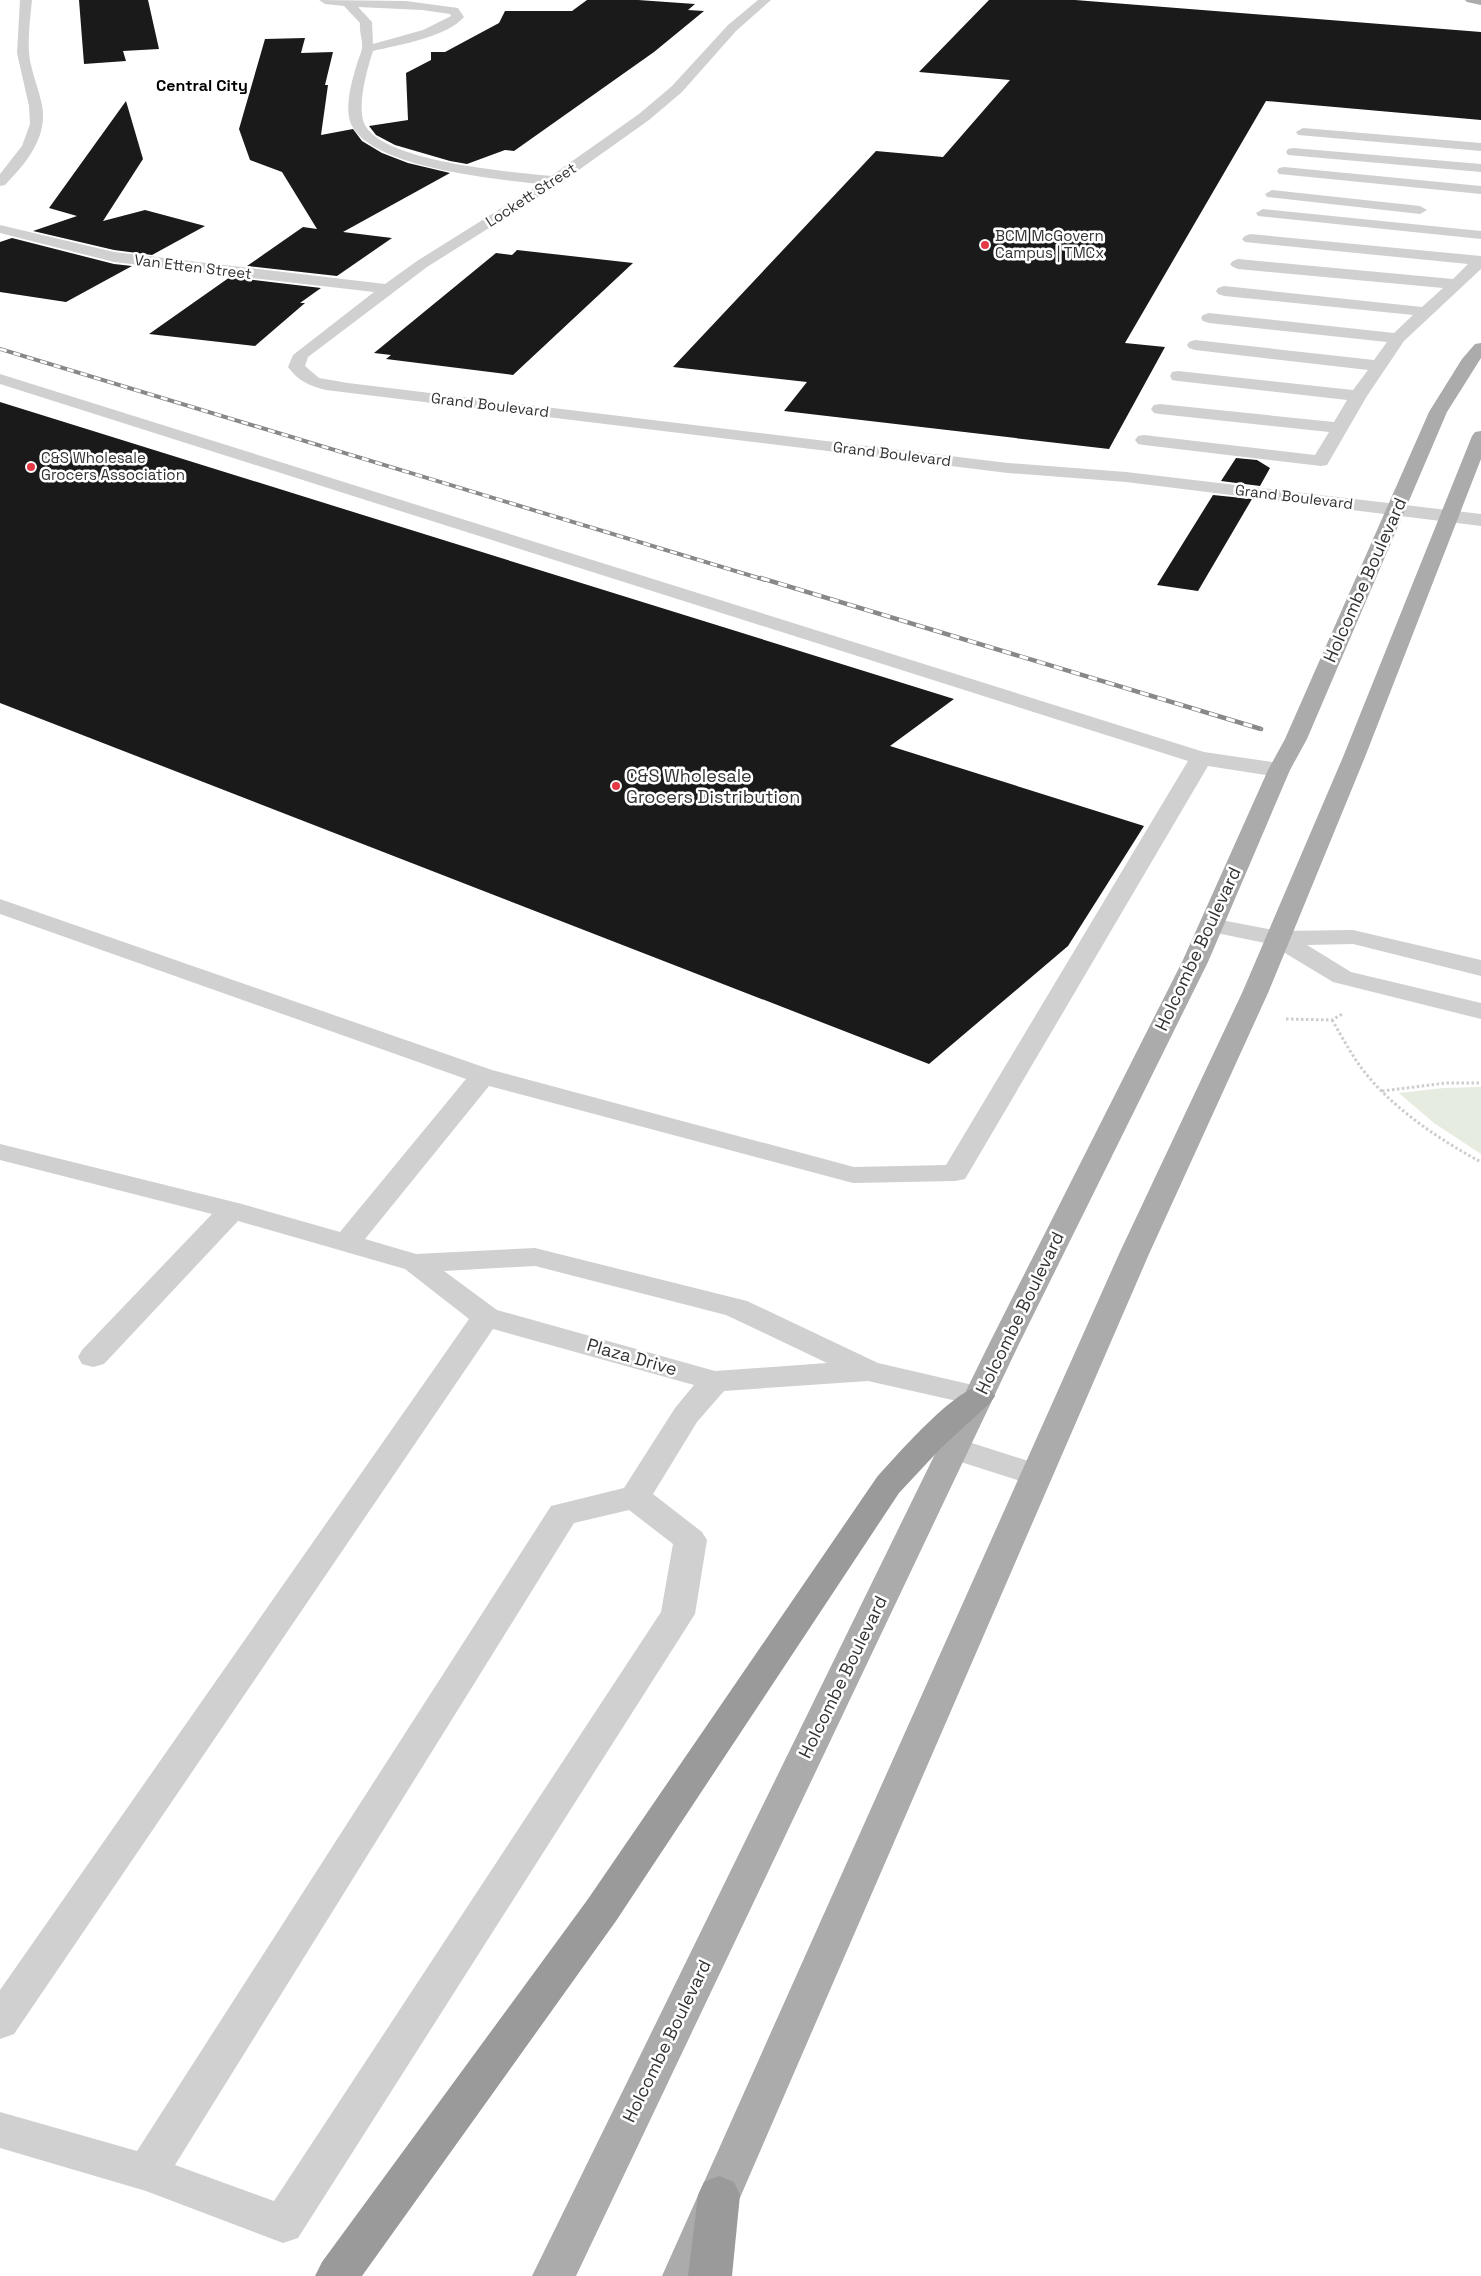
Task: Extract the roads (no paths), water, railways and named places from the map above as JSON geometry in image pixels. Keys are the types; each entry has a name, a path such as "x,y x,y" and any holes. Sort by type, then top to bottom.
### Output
{"highway":[{"path":"337,2276 602,1910 888,1485 942,1444"},
{"path":"710,2276 720,2196"}],"main road":[{"path":"1471,0 1481,1"},
{"name":"Holcombe Boulevard","path":"554,2276 942,1444 979,1396 1194,962 1279,770 1296,739 1438,412 1468,364 1481,348"},
{"path":"684,2276 1134,1254 1255,992 1354,757 1481,436"}],"street":[{"path":"0,182 15,166 29,146 36,130 36,111 24,62 22,38 26,0"},
{"path":"325,0 349,4 434,6 454,11 458,17 451,23 368,49"},
{"name":"Lockett Street","path":"304,378 296,367 301,355 422,264 554,181 616,138 677,89 732,28 765,0"},
{"path":"349,4 366,22 365,34 368,49 361,64 356,114 358,125 369,139 392,150 427,162 554,181"},
{"path":"1303,132 1481,147"},
{"path":"1293,152 1481,168"},
{"path":"1284,171 1481,190"},
{"path":"1272,194 1431,211"},
{"path":"1263,213 1481,235"},
{"name":"Van Etten Street","path":"0,229 44,242 123,258 221,271 388,289"},
{"path":"1144,440 1321,461 1358,396 1398,338 1481,261 1250,239"},
{"path":"1238,264 1456,284"},
{"path":"1224,291 1426,312"},
{"path":"1210,318 1398,338"},
{"path":"1195,345 1379,366"},
{"path":"1178,376 1358,396"},
{"name":"Grand Boulevard","path":"304,378 319,384 405,395 998,466 1126,477 1481,520"},
{"path":"0,379 1201,758 1279,770"},
{"path":"1160,409 1340,428"},
{"path":"0,906 483,1076 853,1175 954,1173 1201,758"},
{"path":"1211,925 1278,938 1353,937 1481,968"},
{"path":"1278,938 1342,977 1481,1011"},
{"path":"346,1242 483,1076"},
{"name":"Plaza Drive","path":"0,1152 232,1210 415,1262 535,1257 736,1308 869,1371 979,1396"},
{"path":"93,1357 232,1210"},
{"name":"Plaza Drive","path":"415,1262 486,1317 715,1381 869,1371"},
{"path":"0,2022 486,1317"},
{"path":"147,2173 563,1514 635,1497 686,1415 715,1381"},
{"path":"942,1444 1036,1476"},
{"path":"0,2130 147,2173 283,2224 678,1614 690,1540 635,1497"}],"railway":[{"path":"0,349 765,580"},
{"path":"761,578 1261,729"}],"place":[{"name":"BCM McGovern Campus | TMCx","path":"985,245"},
{"name":"C&S Wholesale Grocers Association","path":"31,467"},
{"name":"C&S Wholesale Grocers Distribution","path":"616,786"}],"district":[{"name":"Central City","path":"202,85"}]}
